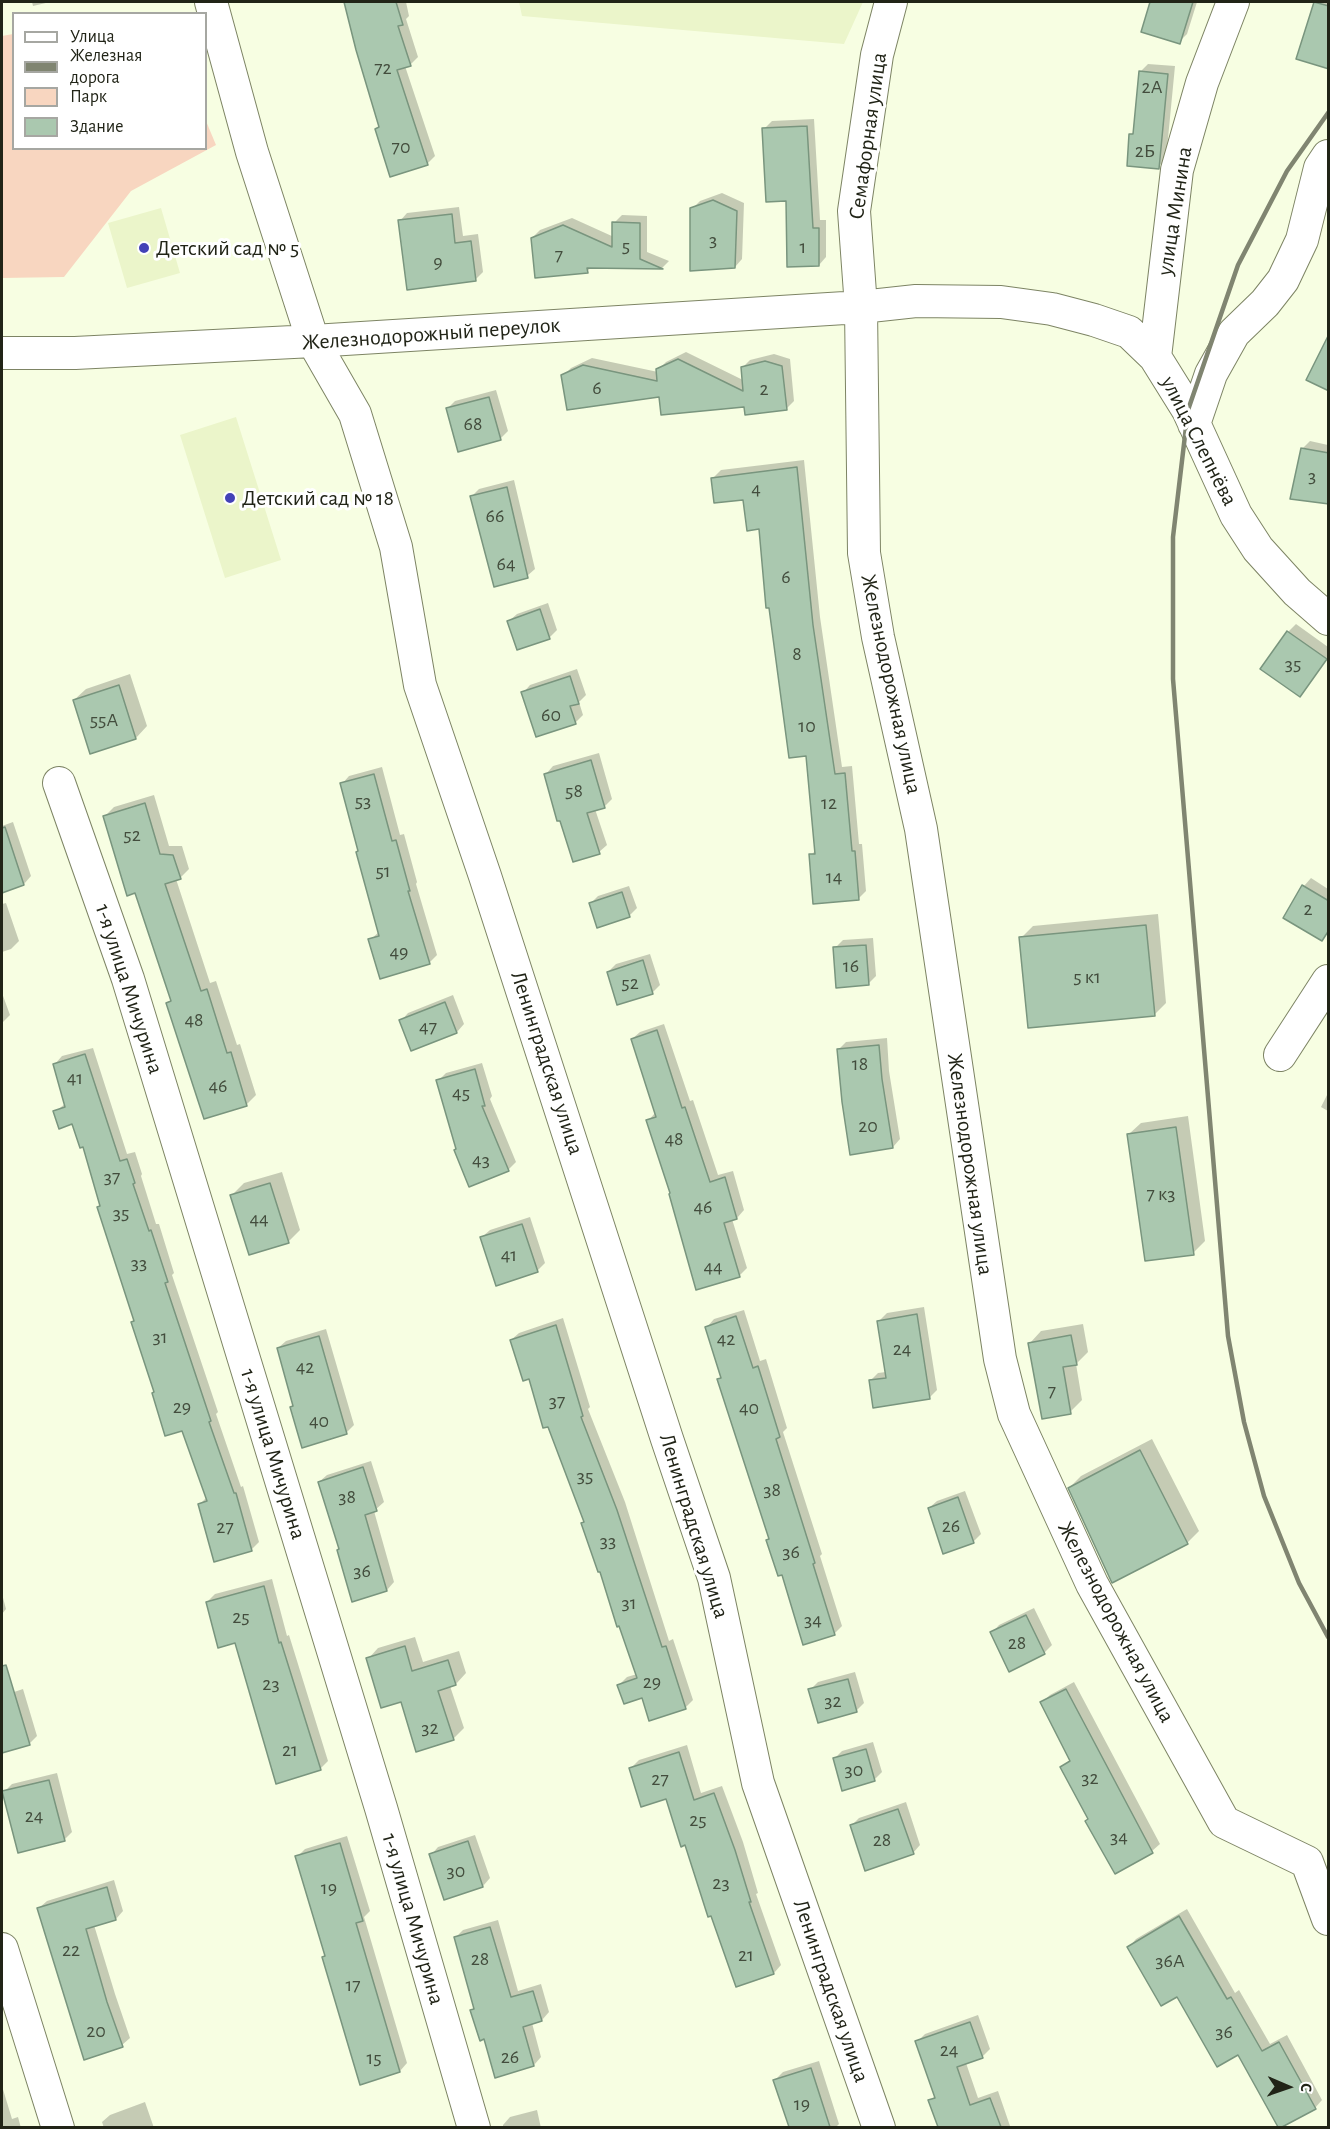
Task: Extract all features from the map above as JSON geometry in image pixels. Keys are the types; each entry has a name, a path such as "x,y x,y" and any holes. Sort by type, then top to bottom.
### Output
{"street":[{"name":"Ленинградская улица","path":"211,2 252,152 313,342 355,414 396,547 420,685 500,920 714,1578 758,1783 879,2127"},
{"name":"Семафорная улица","path":"861,307 854,211 877,55 891,2"},
{"name":"улица Минина","path":"1155,357 1177,170 1202,82 1233,2"},
{"path":"1194,424 1211,374 1234,333 1265,303 1316,233 1320,168 1329,156"},
{"name":"улица Слепнёва","path":"861,307 916,301 1001,302 1052,309 1129,332 1155,357 1175,387 1236,515 1258,549 1297,592 1329,619"},
{"name":"Железнодорожный переулок","path":"2,353 75,353 313,342 861,307"},
{"name":"Железнодорожная улица","path":"861,307 864,553 878,637 921,829 990,1301 1000,1359 1014,1414 1092,1584 1224,1822 1307,1862 1329,1919"},
{"name":"1-я улица Мичурина","path":"59,783 128,980 381,1808 474,2127"},
{"path":"1280,1055 1329,981"},
{"path":"2,1949 58,2127"}],"shaded area":[{"path":"519,2 863,2 844,44 522,16"},
{"name":"Детский сад № 5","path":"161,208 180,273 127,288 108,223"},
{"name":"Детский сад № 18","path":"236,417 281,560 225,578 180,435"}],"green space":[{"path":"12,34 12,150 207,150 131,191 64,277 2,278 2,36"},
{"path":"207,123 216,145 207,150"}],"building":[{"path":"344,2 396,2 403,25 398,26 411,66 397,70 428,165 390,177 375,129 379,127"},
{"path":"1150,2 1193,2 1180,44 1141,32"},
{"path":"1314,2 1329,6 1329,69 1296,59"},
{"path":"1139,71 1168,74 1159,169 1127,166 1129,134 1133,134"},
{"path":"807,126 813,228 819,228 819,266 787,267 786,201 766,202 762,128"},
{"path":"713,200 737,211 735,268 690,271 690,208"},
{"path":"452,214 455,243 471,241 476,281 407,290 398,220"},
{"path":"612,222 640,223 640,259 663,269 587,268 588,273 535,278 531,238 563,225 612,247"},
{"path":"1329,334 1329,391 1306,380"},
{"path":"678,359 743,391 741,367 765,361 782,366 787,410 745,415 744,407 661,415 659,397 567,410 561,375 583,365 657,381 656,369"},
{"path":"489,397 501,440 458,452 446,408"},
{"path":"1301,448 1329,453 1329,504 1290,499"},
{"path":"797,467 813,625 835,774 845,773 859,900 813,904 809,854 815,854 806,756 789,758 769,608 766,608 759,529 747,531 743,500 714,503 711,478"},
{"path":"507,487 528,578 494,587 470,496"},
{"path":"540,609 550,639 517,650 507,621"},
{"path":"1287,631 1327,659 1300,697 1260,669"},
{"path":"570,676 579,704 570,706 576,724 536,737 521,692"},
{"path":"119,685 136,739 90,754 73,700"},
{"path":"591,760 605,808 587,813 600,854 573,862 560,821 557,821 544,774"},
{"path":"374,774 392,841 396,840 410,891 408,891 430,964 380,979 368,939 379,936 340,783"},
{"path":"145,803 160,854 173,855 181,879 165,884 201,991 207,989 227,1053 231,1052 247,1106 204,1119 166,1003 171,1001 135,893 127,896 103,816"},
{"path":"5,827 24,885 2,893 2,828"},
{"path":"1302,885 1329,901 1329,930 1322,941 1283,918"},
{"path":"622,892 630,917 597,928 589,903"},
{"path":"1146,925 1155,1016 1028,1028 1019,937"},
{"path":"866,945 869,985 836,988 833,947"},
{"path":"643,960 653,994 617,1005 607,972"},
{"path":"445,1002 457,1033 411,1051 399,1020"},
{"path":"657,1030 682,1108 685,1107 710,1182 725,1177 737,1219 724,1223 740,1277 696,1290 670,1193 646,1120 656,1117 631,1039"},
{"path":"879,1045 893,1148 850,1155 837,1049"},
{"path":"85,1054 120,1161 127,1159 135,1183 133,1184 149,1231 151,1230 168,1282 165,1283 211,1421 209,1422 234,1493 236,1493 252,1551 214,1562 198,1504 207,1501 182,1431 165,1436 152,1393 154,1392 131,1322 134,1321 97,1207 100,1206 83,1147 80,1148 72,1124 59,1129 53,1111 65,1107 53,1064"},
{"path":"475,1069 485,1106 482,1106 509,1171 469,1187 454,1150 456,1149 436,1080"},
{"path":"1176,1127 1194,1255 1145,1261 1127,1134"},
{"path":"270,1183 289,1243 249,1255 230,1195"},
{"path":"522,1224 538,1272 496,1286 480,1237"},
{"path":"917,1314 930,1399 873,1408 869,1380 886,1378 877,1321"},
{"path":"736,1316 753,1368 758,1366 780,1437 776,1439 835,1635 803,1645 782,1575 778,1576 766,1540 769,1539 717,1379 721,1378 705,1327"},
{"path":"556,1325 583,1416 581,1417 617,1510 662,1647 666,1646 686,1709 649,1721 642,1698 624,1704 617,1685 637,1678 581,1523 584,1522 548,1427 543,1428 529,1379 523,1381 510,1340"},
{"path":"1071,1335 1077,1365 1063,1367 1071,1414 1042,1419 1028,1343"},
{"path":"319,1336 347,1434 302,1448 277,1348"},
{"path":"1140,1450 1188,1544 1112,1583 1068,1488"},
{"path":"363,1467 377,1511 365,1515 387,1591 352,1602 337,1550 339,1549 318,1482"},
{"path":"958,1497 974,1543 943,1554 928,1508"},
{"path":"264,1586 279,1643 281,1642 321,1770 276,1784 235,1643 218,1648 206,1602"},
{"path":"1026,1615 1045,1654 1009,1672 990,1632"},
{"path":"405,1646 412,1671 448,1660 456,1685 438,1691 454,1740 416,1752 401,1702 381,1708 366,1658"},
{"path":"6,1665 30,1745 2,1753 2,1666"},
{"path":"848,1679 857,1712 818,1723 808,1689"},
{"path":"1066,1689 1153,1853 1115,1874 1085,1821 1088,1819 1060,1767 1070,1761 1040,1702"},
{"path":"866,1749 875,1781 842,1791 833,1758"},
{"path":"679,1752 694,1800 714,1793 735,1850 751,1902 749,1902 774,1974 736,1987 711,1916 708,1917 685,1845 681,1847 666,1799 641,1807 629,1768"},
{"path":"49,1780 65,1841 18,1853 2,1791"},
{"path":"898,1809 914,1854 865,1871 850,1825"},
{"path":"468,1841 483,1887 444,1900 429,1854"},
{"path":"340,1843 363,1921 356,1923 400,2072 360,2085 295,1856"},
{"path":"107,1887 116,1920 86,1929 107,2002 123,2047 84,2060 37,1908"},
{"path":"1179,1916 1227,1999 1231,1997 1262,2051 1279,2042 1316,2109 1278,2127 1238,2055 1217,2067 1177,1997 1161,2006 1127,1947"},
{"path":"490,1927 511,1997 533,1991 542,2021 523,2027 534,2066 495,2078 484,2039 480,2041 470,2010 474,2009 454,1937"},
{"path":"970,2022 983,2058 957,2067 970,2105 990,2098 1001,2127 938,2127 928,2100 935,2098 915,2041"},
{"path":"811,2068 830,2127 789,2127 773,2080"}],"railway":[{"path":"1328,113 1287,171 1238,265 1188,410 1173,537 1173,679 1228,1336 1244,1422 1264,1496 1299,1583 1328,1637"}],"place":[{"name":"Детский сад № 5","path":"144,248"},
{"name":"Детский сад № 18","path":"230,498"}]}
